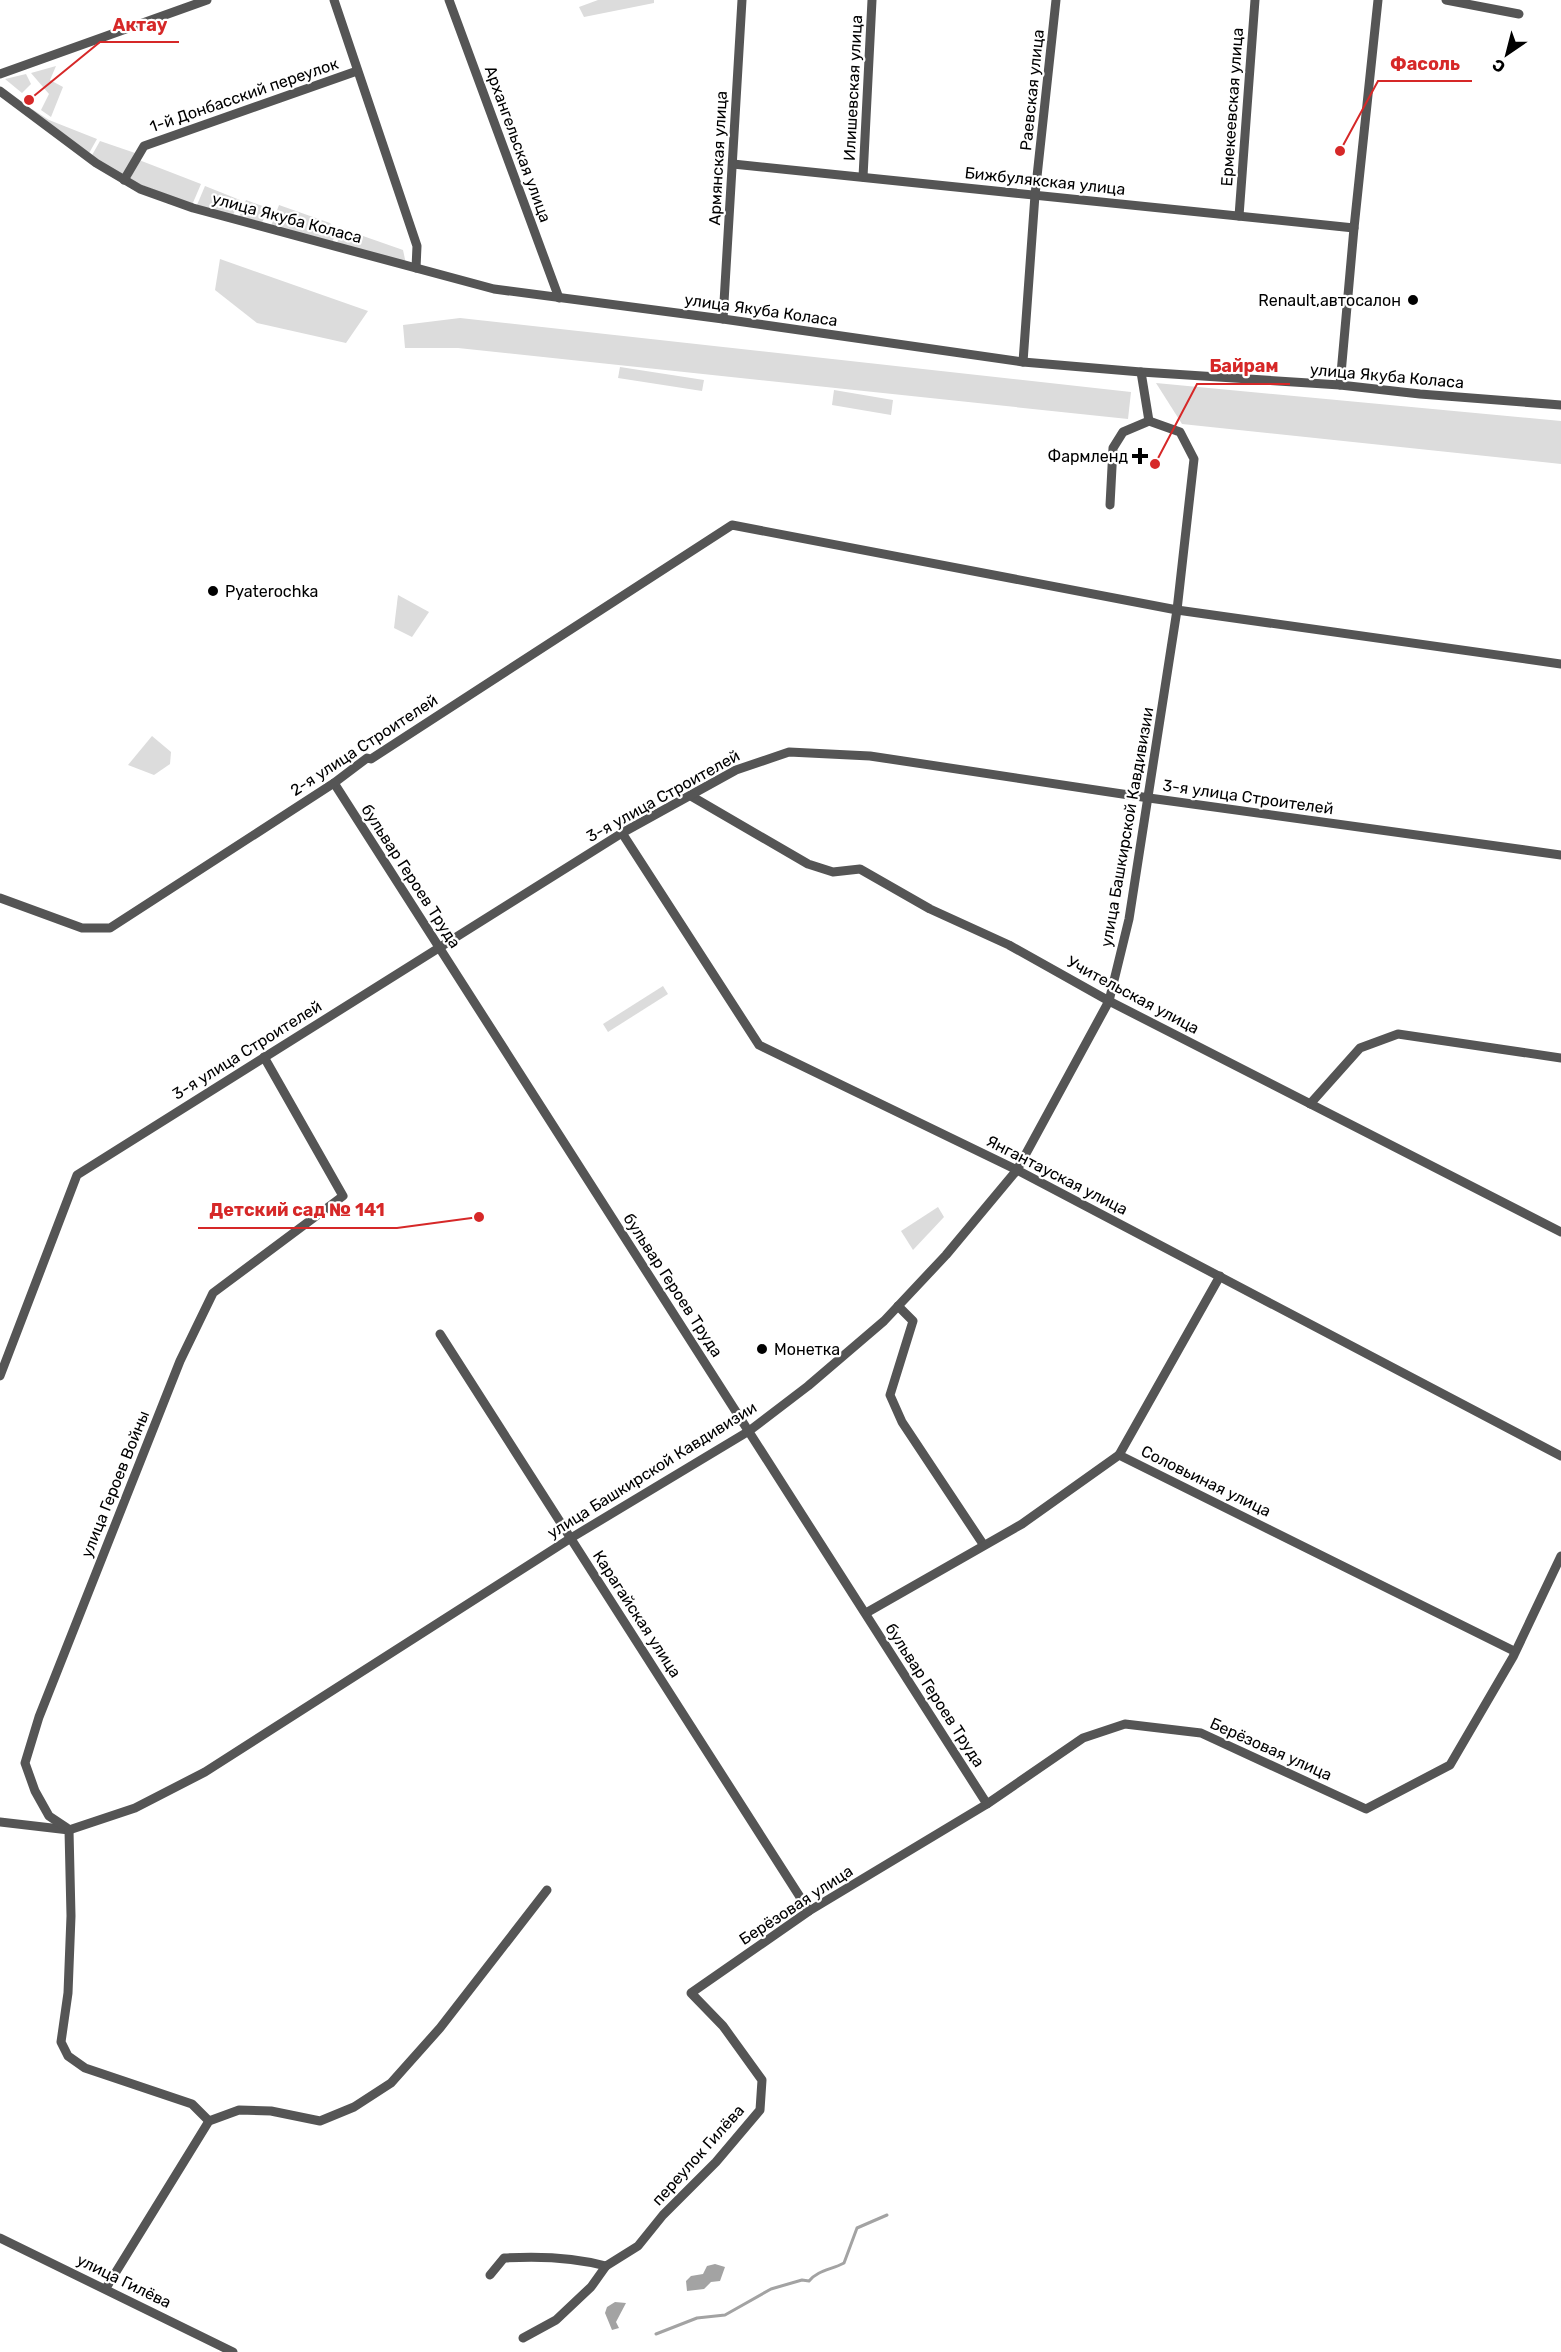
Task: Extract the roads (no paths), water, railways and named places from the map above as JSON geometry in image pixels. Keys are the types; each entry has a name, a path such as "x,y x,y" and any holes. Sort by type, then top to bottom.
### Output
{"street":[{"path":"0,74 207,0"},
{"name":"1-й Донбасский переулок","path":"334,0 417,246 416,268"},
{"name":"Архангельская улица","path":"449,0 559,298"},
{"name":"Армянская улица","path":"723,319 742,0"},
{"name":"Илишевская улица","path":"863,177 872,0"},
{"name":"Раевская улица","path":"1023,362 1035,195 1056,0"},
{"name":"Ермекеевская улица","path":"1239,216 1255,0"},
{"path":"1340,385 1378,0"},
{"path":"1446,0 1519,14"},
{"name":"1-й Донбасский переулок","path":"124,180 144,146 357,71"},
{"name":"улица Якуба Коласа","path":"0,91 89,157 140,189 193,208 495,290 723,319 1023,362 1340,385 1561,405"},
{"name":"Бижбулякская улица","path":"733,164 1354,228"},
{"path":"1110,505 1113,448 1123,432 1149,421 1141,372"},
{"name":"улица Башкирской Кавдивизии","path":"0,1822 69,1830 135,1808 205,1772 571,1538 749,1431 808,1386 884,1321 946,1255 1017,1170 1109,1001 1129,919 1177,610 1194,459 1180,432 1149,421"},
{"name":"2-я улица Строителей","path":"0,898 81,928 110,928 334,783 367,758 371,759 732,525 1177,610"},
{"path":"1177,610 1561,664"},
{"name":"3-я улица Строителей","path":"0,1376 77,1175 622,834 736,770 789,752 870,756 1149,798 1561,855"},
{"name":"бульвар Героев Труда","path":"334,783 987,1804"},
{"name":"Учительская улица","path":"692,796 807,864 833,872 861,869 930,909 1009,945 1109,1001 1561,1232"},
{"name":"Янгантауская улица","path":"622,834 759,1045 1017,1170 1561,1456"},
{"path":"1310,1104 1360,1048 1398,1034 1561,1058"},
{"name":"улица Героев Войны","path":"69,1830 49,1816 35,1791 25,1763 39,1717 180,1361 213,1293 343,1196 264,1057"},
{"path":"1119,1455 1220,1276"},
{"path":"898,1306 913,1321 890,1395 902,1422 983,1544"},
{"name":"Карагайская улица","path":"440,1334 809,1911"},
{"name":"Соловьиная улица","path":"866,1613 983,1544 1022,1524 1119,1455 1514,1651"},
{"name":"Берёзовая улица","path":"691,1993 809,1911 987,1804 1083,1738 1125,1724 1201,1733 1366,1809 1450,1765 1514,1651 1561,1556"},
{"path":"69,1830 71,1916 68,1993 61,2042 68,2056 85,2068 192,2104 209,2121"},
{"path":"106,2288 209,2121 239,2110 272,2111 320,2121 354,2107 391,2083 421,2051 548,1890"},
{"name":"переулок Гилёва","path":"523,2338 556,2320 591,2288 606,2266 638,2246 663,2215 716,2162 760,2110 762,2080 723,2026 691,1993"},
{"name":"улица Гилёва","path":"0,2238 233,2352"},
{"path":"490,2275 504,2258 528,2257 589,2261 606,2266"}],"waterway":[{"path":"656,2334 697,2318 725,2315 771,2289 802,2280 809,2281 821,2272 844,2263 857,2228 887,2215"}],"place":[{"name":"Актау","path":"29,100"},
{"name":"Фасоль","path":"1340,151"},
{"name":"Renault,автосалон","path":"1413,300"},
{"name":"Фармленд","path":"1140,456"},
{"name":"Байрам","path":"1155,464"},
{"name":"Pyaterochka","path":"213,591"},
{"name":"Детский сад № 141","path":"479,1217"},
{"name":"Монетка","path":"762,1349"}]}
